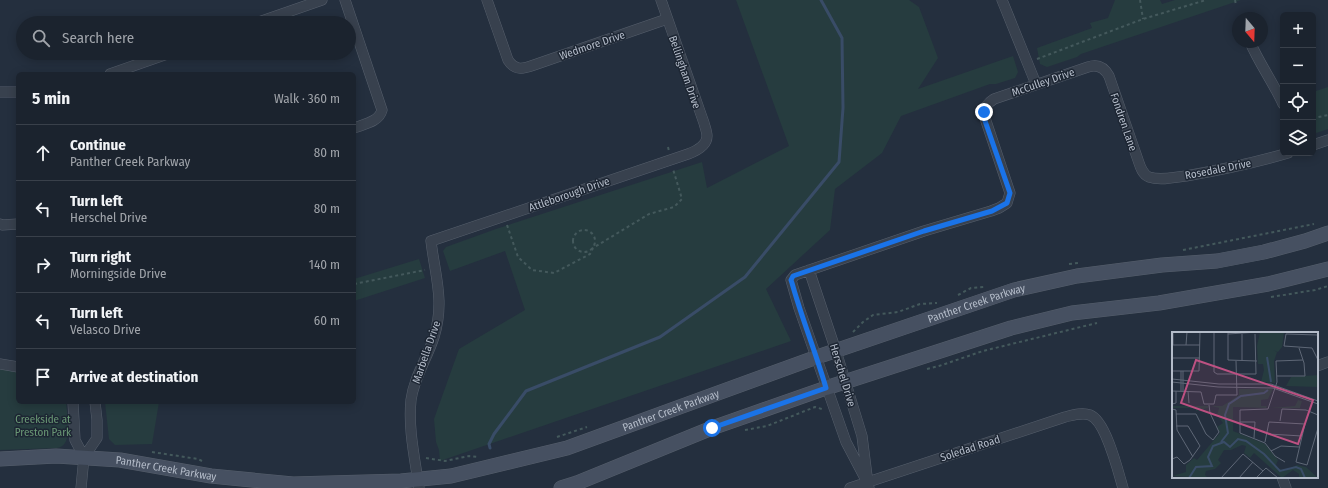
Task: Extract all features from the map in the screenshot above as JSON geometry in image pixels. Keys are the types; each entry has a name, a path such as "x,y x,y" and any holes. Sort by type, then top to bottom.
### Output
{"main road":[{"name":"Panther Creek Parkway","path":"0,459 56,456 120,460 211,476 294,484 418,484 567,448 817,357 1021,289 1077,276 1162,265 1217,261 1264,252 1328,233"},
{"path":"561,488 577,483 712,428 826,388 1011,328 1064,315 1159,302 1268,284 1328,269"}],"street":[{"path":"276,16 322,0"},
{"path":"345,0 350,16"},
{"name":"Wedmore Drive","path":"487,0 508,60 512,65 520,69 667,19"},
{"name":"Bellingham Drive","path":"660,0 706,132 707,137 704,144"},
{"path":"1002,0 1036,84"},
{"path":"356,32 380,103 381,113 373,121 356,127"},
{"path":"1252,48 1280,98"},
{"path":"116,72 150,60"},
{"name":"McCulley Drive","path":"809,270 924,231 1003,207 1008,201 1010,193 984,118 984,109 986,105 994,99 1036,84 1092,66 1102,67"},
{"name":"Fondren Lane","path":"1102,67 1109,76 1142,171 1147,177"},
{"path":"0,92 16,92"},
{"path":"1316,144 1328,140"},
{"name":"Attleborough Drive","path":"431,241 695,152 704,144"},
{"name":"Rosedale Drive","path":"1147,177 1158,179 1221,170 1280,155"},
{"path":"0,224 2,226 16,224"},
{"name":"Marbella Drive","path":"418,484 411,419 412,398 416,377 434,337 439,305 438,283 433,262 431,241"},
{"name":"Herschel Drive","path":"809,270 862,436 868,485 846,442 826,388 792,283 792,278 795,275 809,270"},
{"path":"1318,366 1328,362"},
{"path":"0,364 16,366"},
{"path":"73,404 75,440 84,457"},
{"path":"81,488 84,457 97,438 95,404"},
{"name":"Soledad Road","path":"850,488 868,485 1065,417 1084,414 1092,416 1103,428 1123,488"},
{"path":"1282,478 1286,488"}],"path":[{"path":"1140,0 1143,20"},
{"path":"1037,59 1143,20 1206,0"},
{"path":"1235,0 1236,5"},
{"path":"1316,117 1328,115"},
{"path":"504,216 518,257 532,270 554,273 590,254 594,248 596,240 592,232 583,229 575,234 572,242 577,250 586,253 594,248 649,214 674,207 682,199 668,147"},
{"path":"356,284 424,270"},
{"path":"1270,297 1315,290 1328,286"},
{"path":"924,370 983,351 1097,323"},
{"path":"740,431 767,426 815,407 822,409 833,406"}],"green space":[{"path":"736,0 909,0 919,7 938,58 918,89 1013,56 1018,72 1015,78 996,84 990,84 901,116 882,153 835,189 830,230 766,289 791,341 440,461 439,450 436,442 434,419 459,349 525,310 505,251 450,271 443,251 446,247 496,229 702,162 707,188 789,146"},
{"path":"1115,0 1160,0 1162,4 1175,0 1241,0 1047,67 1040,64 1037,48 1092,28 1090,23 1108,18"},
{"path":"1328,87 1328,129 1316,133 1316,120 1316,91"},
{"path":"419,259 425,278 356,300 356,278"},
{"name":"Creekside at Preston Park","path":"0,369 16,371 16,404 66,404 68,436 66,442 57,448 0,450"},
{"path":"105,404 159,404 152,444 115,445 109,439"}],"waterway":[{"path":"490,448 489,444 494,434 526,391 660,337 745,277 839,162 843,108 842,38 821,0"}],"route":[{"path":"712,428 826,388 817,357 799,308 791,280 793,276 924,231 992,211 1003,207 1007,203 1010,193 984,118 984,112"}]}
